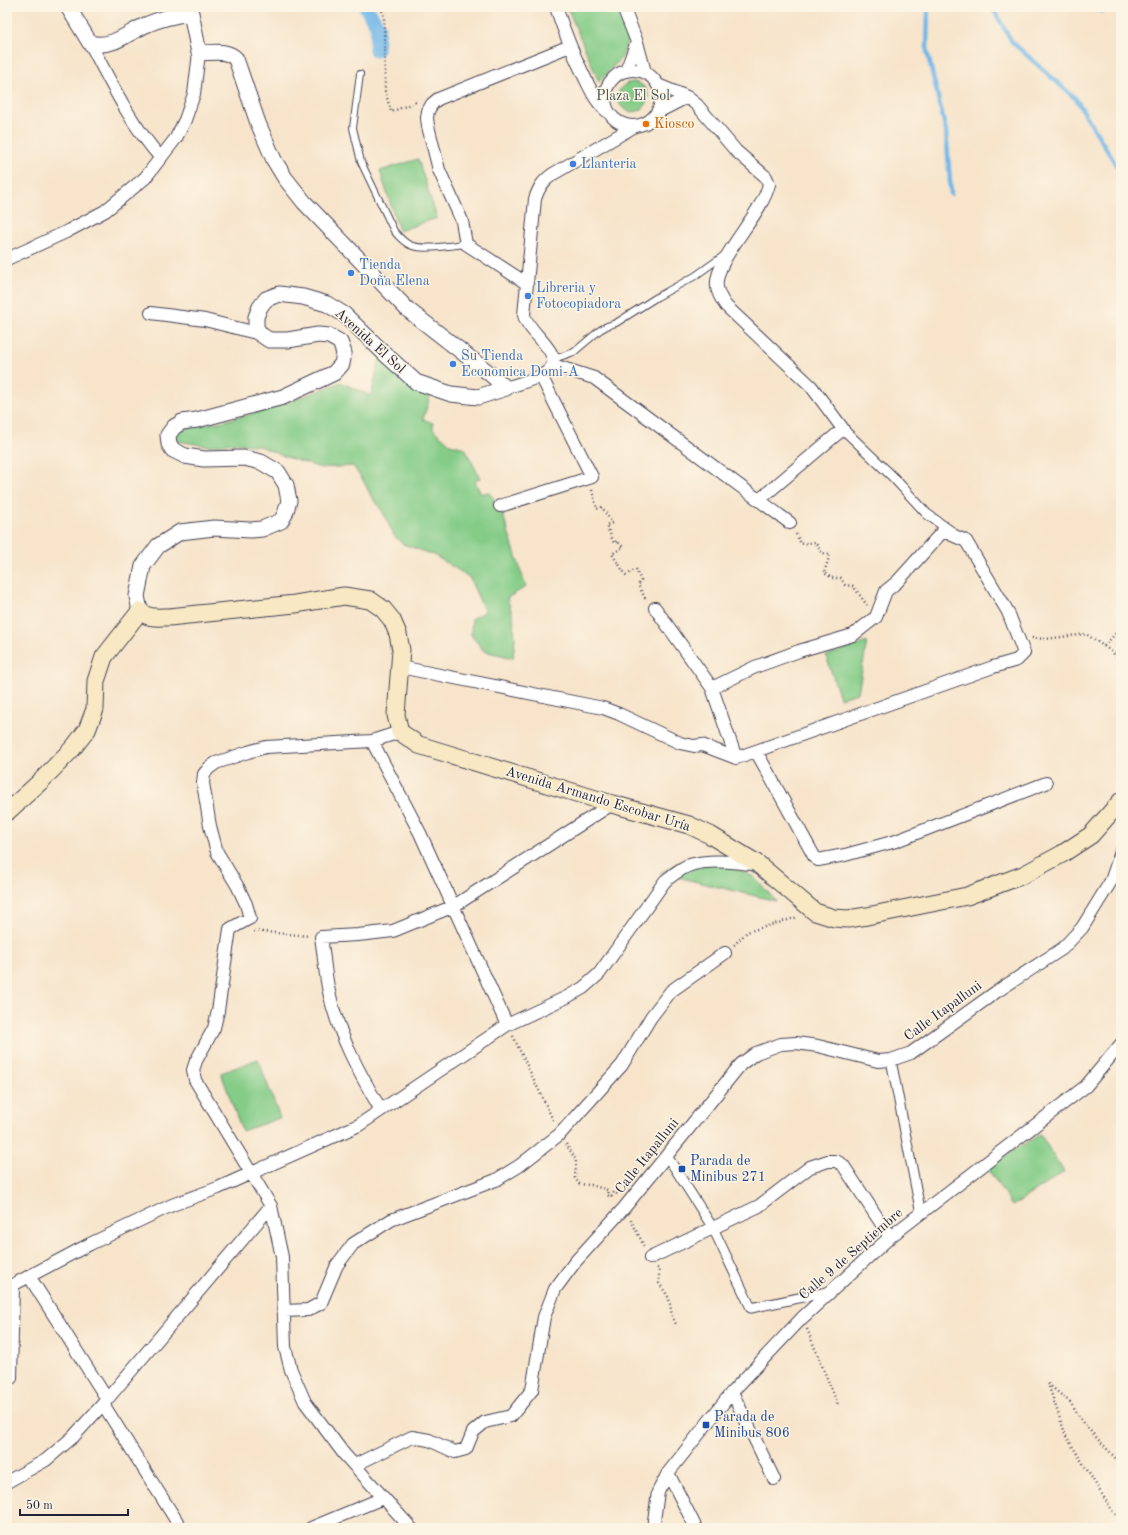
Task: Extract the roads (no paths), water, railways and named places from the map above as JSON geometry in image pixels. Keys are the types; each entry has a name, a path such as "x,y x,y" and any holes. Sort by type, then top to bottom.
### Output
{"main road":[{"path":"7,812 40,782 73,748 87,730 95,709 96,681 104,657 140,611 145,616 169,617 294,604 344,596 370,600 383,609 392,620 398,634 401,650 396,715 400,732"},
{"name":"Avenida Armando Escobar Uría","path":"400,732 419,745 612,804 689,825 710,835 758,864 815,912 834,918 848,919 867,916 966,896 1023,875 1062,854 1091,834 1121,802"}],"street":[{"path":"68,7 90,43 122,105 144,139 161,158"},
{"path":"556,7 570,46 600,99 602,108 614,118 626,125 635,126 644,124 652,119 658,112 687,96"},
{"path":"623,7 645,72"},
{"path":"7,259 66,232 105,211 145,178 176,138 187,114 194,94 199,53 191,10 147,24 108,44 99,45 90,43"},
{"path":"626,70 636,42"},
{"path":"526,283 466,244 462,221 439,170 427,118 428,111 432,104 438,99 570,46"},
{"path":"199,53 227,52 232,54 236,59 258,123 274,160 285,178 304,202 406,309 489,373 506,388"},
{"path":"600,99 606,92 609,84 619,74 626,70 645,72 652,77 658,85 661,94 661,103 658,112"},
{"path":"400,667 603,708 680,743 694,746 702,745 736,758 993,667 1017,660 1024,653 1008,612 966,541 927,514 843,429 811,386 726,306 719,295 717,286 718,275 730,252 765,198 769,184 766,177 736,151 710,119 687,96 658,85"},
{"path":"604,145 614,118"},
{"path":"635,126 553,174 545,180 538,189 535,199 526,283 525,321 529,328 549,349 554,362 594,378 790,523"},
{"name":"Avenida El Sol","path":"140,611 137,596 143,566 158,546 180,532 214,528 250,530 262,529 281,521 285,514 289,501 286,485 278,472 261,462 244,458 204,459 185,456 173,450 169,444 168,435 174,427 182,422 197,420 283,397 334,373 342,364 344,353 340,342 329,336 318,335 288,340 269,340 260,334 256,327 256,317 260,307 266,299 279,294 304,297 327,304 345,315 416,382 451,394 478,397 541,376 548,371 554,362"},
{"path":"151,314 205,320 260,334"},
{"path":"500,506 592,477 541,376"},
{"path":"759,500 843,429"},
{"path":"712,688 762,665 799,651 853,635 876,617 886,591 897,582 943,531 966,541"},
{"path":"655,608 712,688 736,758"},
{"path":"400,732 372,740 266,747 216,763 204,774 203,783 210,826 217,852 238,887 246,904 250,918 230,929 218,1011 214,1028 201,1050 193,1070 195,1080 271,1206 282,1257 286,1347 291,1370 305,1402 344,1454 355,1464 383,1498 411,1528"},
{"path":"372,740 420,833 507,1025"},
{"path":"756,751 815,858 818,860 845,855 896,841 1046,783"},
{"path":"381,1110 363,1079 342,1036 329,992 322,937 393,931 454,906 612,804"},
{"name":"Calle Itapalluni","path":"355,1464 412,1437 429,1440 455,1452 466,1449 474,1432 485,1422 511,1416 532,1390 544,1317 555,1289 575,1262 624,1208 741,1064 756,1053 781,1044 796,1043 818,1046 878,1061 891,1060 911,1053 996,992 1062,949 1082,928 1111,881 1121,852"},
{"path":"11,1378 10,1287 90,1244 172,1205 218,1188 359,1125 507,1025 583,988 599,974 665,881 680,870 694,864 714,862 758,864"},
{"path":"284,1310 308,1310 321,1303 338,1265 353,1244 384,1224 496,1180 519,1166 560,1134 622,1065 651,1017 671,991 725,953"},
{"name":"Calle 9 de Septiembre","path":"653,1528 658,1492 668,1473 732,1392 802,1318 890,1237 1086,1086 1121,1044"},
{"path":"891,1060 921,1214"},
{"path":"667,1156 713,1228 751,1308 833,1290"},
{"path":"650,1258 759,1206 810,1167 828,1161 836,1161 843,1165 890,1237"},
{"path":"7,1482 46,1460 73,1437 105,1402 271,1206"},
{"path":"29,1276 181,1528"},
{"path":"732,1392 774,1479"},
{"path":"668,1473 696,1528"},
{"path":"311,1528 383,1498"}],"lane":[{"path":"360,74 353,128 361,162 394,231 401,240 412,246 426,247 466,244"},
{"path":"554,362 574,352 600,330 616,323 657,297 695,276 730,252"}],"waterway":[{"path":"366,7 378,27 376,50"},
{"path":"928,7 927,51 946,131 951,194"},
{"path":"992,7 1012,42 1076,99 1121,173"},
{"path":"1092,7 1101,11 1112,7"}],"place":[{"name":"Kiosco","path":"646,124"},
{"name":"Llanteria","path":"573,164"},
{"name":"Tienda Doña Elena","path":"351,273"},
{"name":"Libreria y Fotocopiadora","path":"528,296"},
{"name":"Su Tienda Economica Domi-A","path":"453,364"},
{"name":"Parada de Minibus 271","path":"682,1169"},
{"name":"Parada de Minibus 806","path":"706,1425"}],"park label":[{"name":"Plaza El Sol","path":"633,96"}]}
